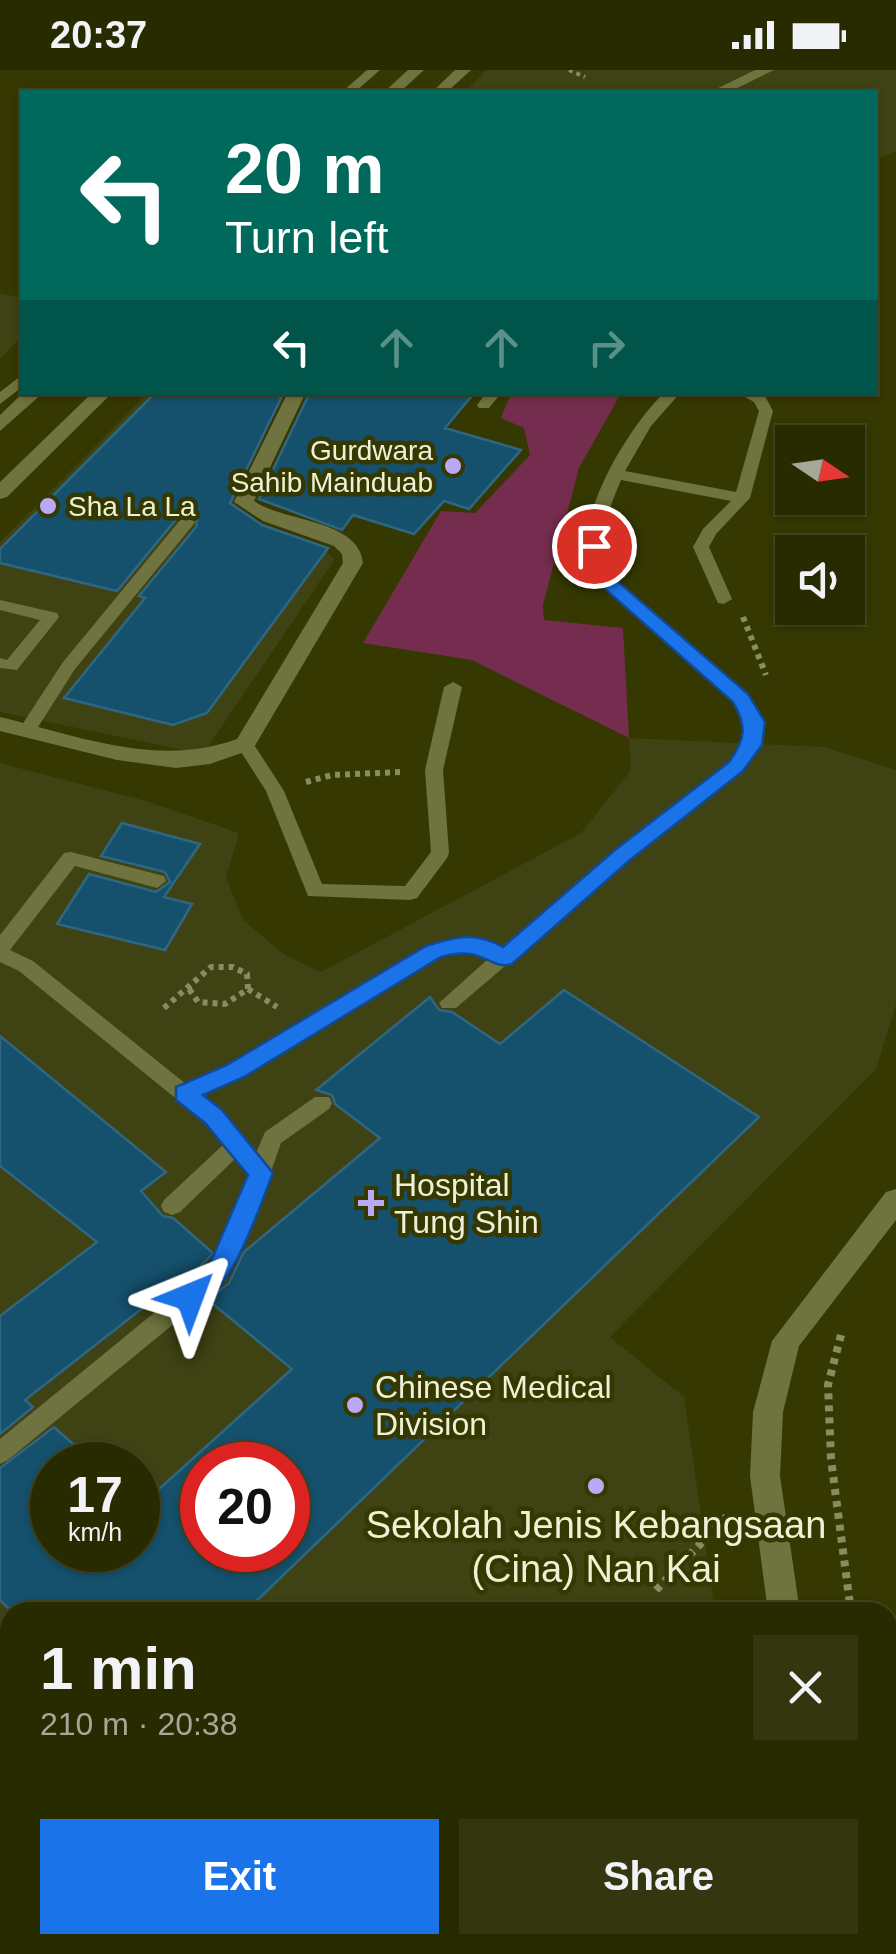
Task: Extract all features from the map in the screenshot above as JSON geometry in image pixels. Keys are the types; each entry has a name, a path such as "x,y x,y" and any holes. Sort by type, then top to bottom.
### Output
{"street":[{"path":"394,90 417,70"},
{"path":"441,90 464,70"},
{"path":"722,90 767,70"},
{"path":"0,425 32,395"},
{"path":"0,493 101,395"},
{"path":"0,724 117,753 176,760 210,758 245,744 354,563 352,552 340,540 265,514 244,502 296,395"},
{"path":"783,1602 765,1476 768,1412 786,1341 896,1200"}],"lane":[{"path":"350,90 374,70"},
{"path":"0,400 20,381"},
{"path":"449,1004 636,844 736,766 752,745 755,722 741,698 610,584 597,567 594,546 616,474 642,430 671,395"},
{"path":"724,599 701,548 709,532 742,498 766,411 760,399 750,395"},
{"path":"616,474 742,498"},
{"path":"27,730 69,666 187,522"},
{"path":"0,605 52,617 12,666 0,663"},
{"path":"245,744 283,807 315,891 410,892 440,853 434,770 453,687"},
{"path":"157,881 72,858 0,951 26,966 213,1116 260,1173"},
{"path":"184,1094 236,1071 434,952 462,943 480,944 504,958"},
{"path":"0,1454 218,1274 272,1138 322,1103"},
{"path":"172,1206 237,1144"}],"path":[{"path":"570,70 585,77"},
{"path":"332,775 376,774"},
{"path":"164,1008 189,989 195,973 212,964 232,964 247,974 248,989 236,1002 216,1007 198,1002 189,989"},
{"path":"248,989 282,1010"},
{"path":"843,1329 828,1385 831,1459 850,1602"},
{"path":"656,1590 765,1476"}],"shaded area":[{"path":"487,70 896,70 896,151 878,160 878,90 467,90"},
{"path":"0,293 20,298 20,338 0,359"},
{"path":"146,395 283,395 230,509 324,550 335,559 203,754 0,712 0,542"},
{"path":"510,395 620,395 579,468 543,605 544,620 623,628 629,738 472,660 363,643 441,511 475,513 530,455 524,428 501,418"},
{"name":"Hospital Tung Shin","path":"629,738 824,747 896,770 896,1004 876,1069 610,1337 684,1397 714,1602 0,1602 0,763 146,801 239,833 226,877 243,920 285,955 321,972 581,833 631,770"}],"building":[{"path":"153,395 283,395 230,503 262,525 328,548 207,713 173,725 64,698 145,598 139,596 196,527 197,519 186,513 178,517 117,591 0,563 0,549"},
{"path":"309,395 472,395 445,428 521,450 469,509 444,501 414,534 353,515 342,530 259,499"},
{"path":"122,823 200,844 164,897 192,904 165,950 57,924 89,874 156,892 170,882 165,872 101,856"},
{"path":"564,990 759,1117 310,1549 310,1442 211,1442 292,1369 208,1300 229,1283 244,1252 380,1138 335,1104 332,1095 316,1090 430,997 439,1010 452,1012 500,1044"},
{"path":"0,1036 166,1172 141,1191 163,1216 173,1218 213,1253 186,1282 181,1278 25,1400 33,1407 0,1434 0,1316 97,1242 0,1166"},
{"path":"54,1427 71,1442 34,1442"},
{"path":"30,1445 30,1572 160,1572 160,1488 180,1470 180,1572 287,1572 255,1602 0,1600 0,1468"}],"place":[{"name":"Gurdwara Sahib Mainduab","path":"453,466"},
{"name":"Sha La La","path":"48,506"},
{"name":"Hospital Tung Shin","path":"371,1203"},
{"name":"Chinese Medical Division","path":"355,1405"},
{"name":"Sekolah Jenis Kebangsaan (Cina) Nan Kai","path":"596,1486"}],"route":[{"path":"190,1297 218,1274 237,1238 246,1202 260,1173 213,1116 184,1094 236,1071 434,952 462,943 480,944 504,958 622,855 736,766 752,745 755,722 741,698 610,584 597,567 594,546"}]}
